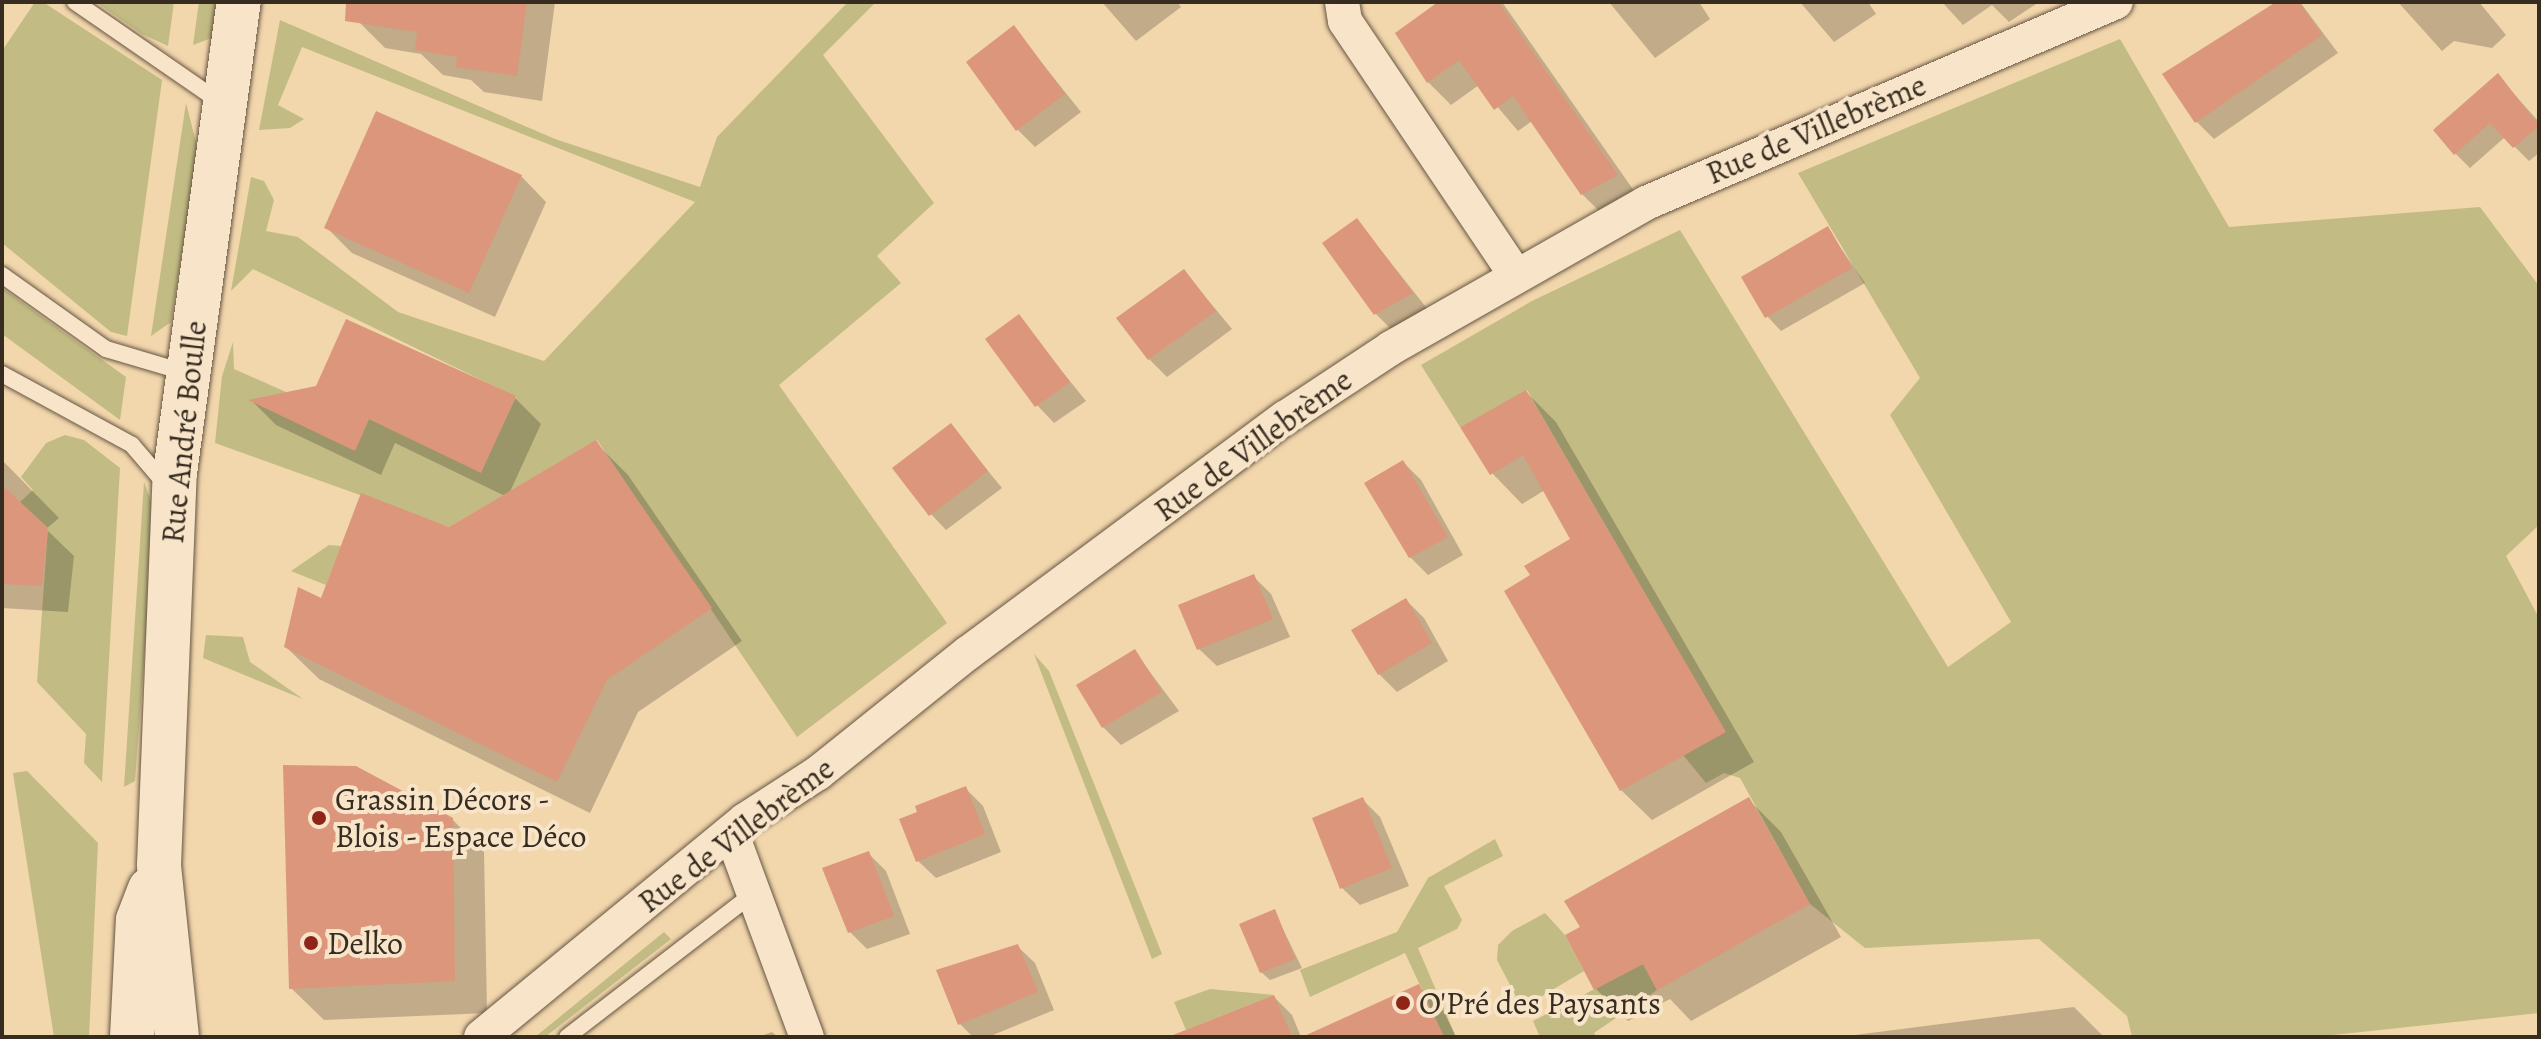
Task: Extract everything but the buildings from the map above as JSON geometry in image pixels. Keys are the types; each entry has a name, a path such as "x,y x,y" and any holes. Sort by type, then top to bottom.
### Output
{"street":[{"name":"Rue André Boulle","path":"177,1037 159,865 174,494 239,2"},
{"path":"1342,2 1345,21 1516,275"},
{"name":"Rue de Villebrème","path":"481,1037 731,832 818,773 968,653 1285,418 1391,348 1646,203 2116,2"},
{"path":"731,832 807,1037"},
{"name":"Rue André Boulle","path":"132,1035 138,920 159,865"}],"lane":[{"path":"75,2 224,105"},
{"path":"2,275 106,349 189,374"},
{"path":"2,374 132,445 174,494"},
{"path":"567,1037 754,893"}],"shaded area":[{"path":"35,2 43,2 162,80 127,336 111,332 2,243 2,51"},
{"path":"96,2 174,2 168,46 142,34"},
{"path":"199,2 219,2 214,37 193,45"},
{"path":"848,2 876,2 823,55 934,203 877,256 901,283 779,385 947,623 797,737 597,440 449,527 215,443 222,376 233,342 234,369 286,392 355,450 369,419 481,472 516,397 253,269 231,291 251,177 264,181 274,200 266,231 298,237 398,312 544,361 695,202 302,47 278,105 304,119 290,128 259,130 280,20 555,139 700,187 717,137"},
{"path":"2120,39 2229,227 2480,207 2539,286 2539,525 2506,556 2539,618 2539,1013 2314,1037 2132,1037 2127,1016 2039,939 1865,948 1810,904 1740,778 1724,773 1706,783 1683,755 1725,731 1527,390 1460,427 1421,365 1532,301 1680,230 1948,667 2011,622 1890,415 1920,378 1798,173"},
{"path":"186,103 198,150 171,322 151,336"},
{"path":"2,288 126,377 120,420 2,334"},
{"path":"65,435 84,440 120,468 102,782 84,763 86,734 37,682 48,528 20,502 33,490 21,477 46,443"},
{"path":"144,482 155,512 135,781 124,787"},
{"path":"329,545 341,546 326,585 291,571"},
{"path":"206,635 243,637 250,662 303,699 203,658"},
{"path":"1034,654 1049,671 1162,954 1152,959"},
{"path":"27,771 98,843 89,1037 54,1037 13,773"},
{"path":"1495,839 1503,856 1444,886 1462,920 1457,929 1418,948 1456,1037 1444,1037 1405,953 1310,997 1300,970 1397,932 1428,878"},
{"path":"1545,913 1565,935 1584,971 1522,1008 1497,960 1498,945 1512,931"},
{"path":"664,932 671,939 545,1037 535,1037"},
{"path":"1643,964 1657,990 1594,1033 1596,1037 1540,1037 1533,1021"},
{"path":"1210,989 1274,995 1186,1030 1174,1002"}],"place":[{"name":"Grassin Décors - Blois - Espace Déco","path":"319,818"},
{"name":"Delko","path":"311,943"},
{"name":"O'Pré des Paysants","path":"1403,1003"}]}
